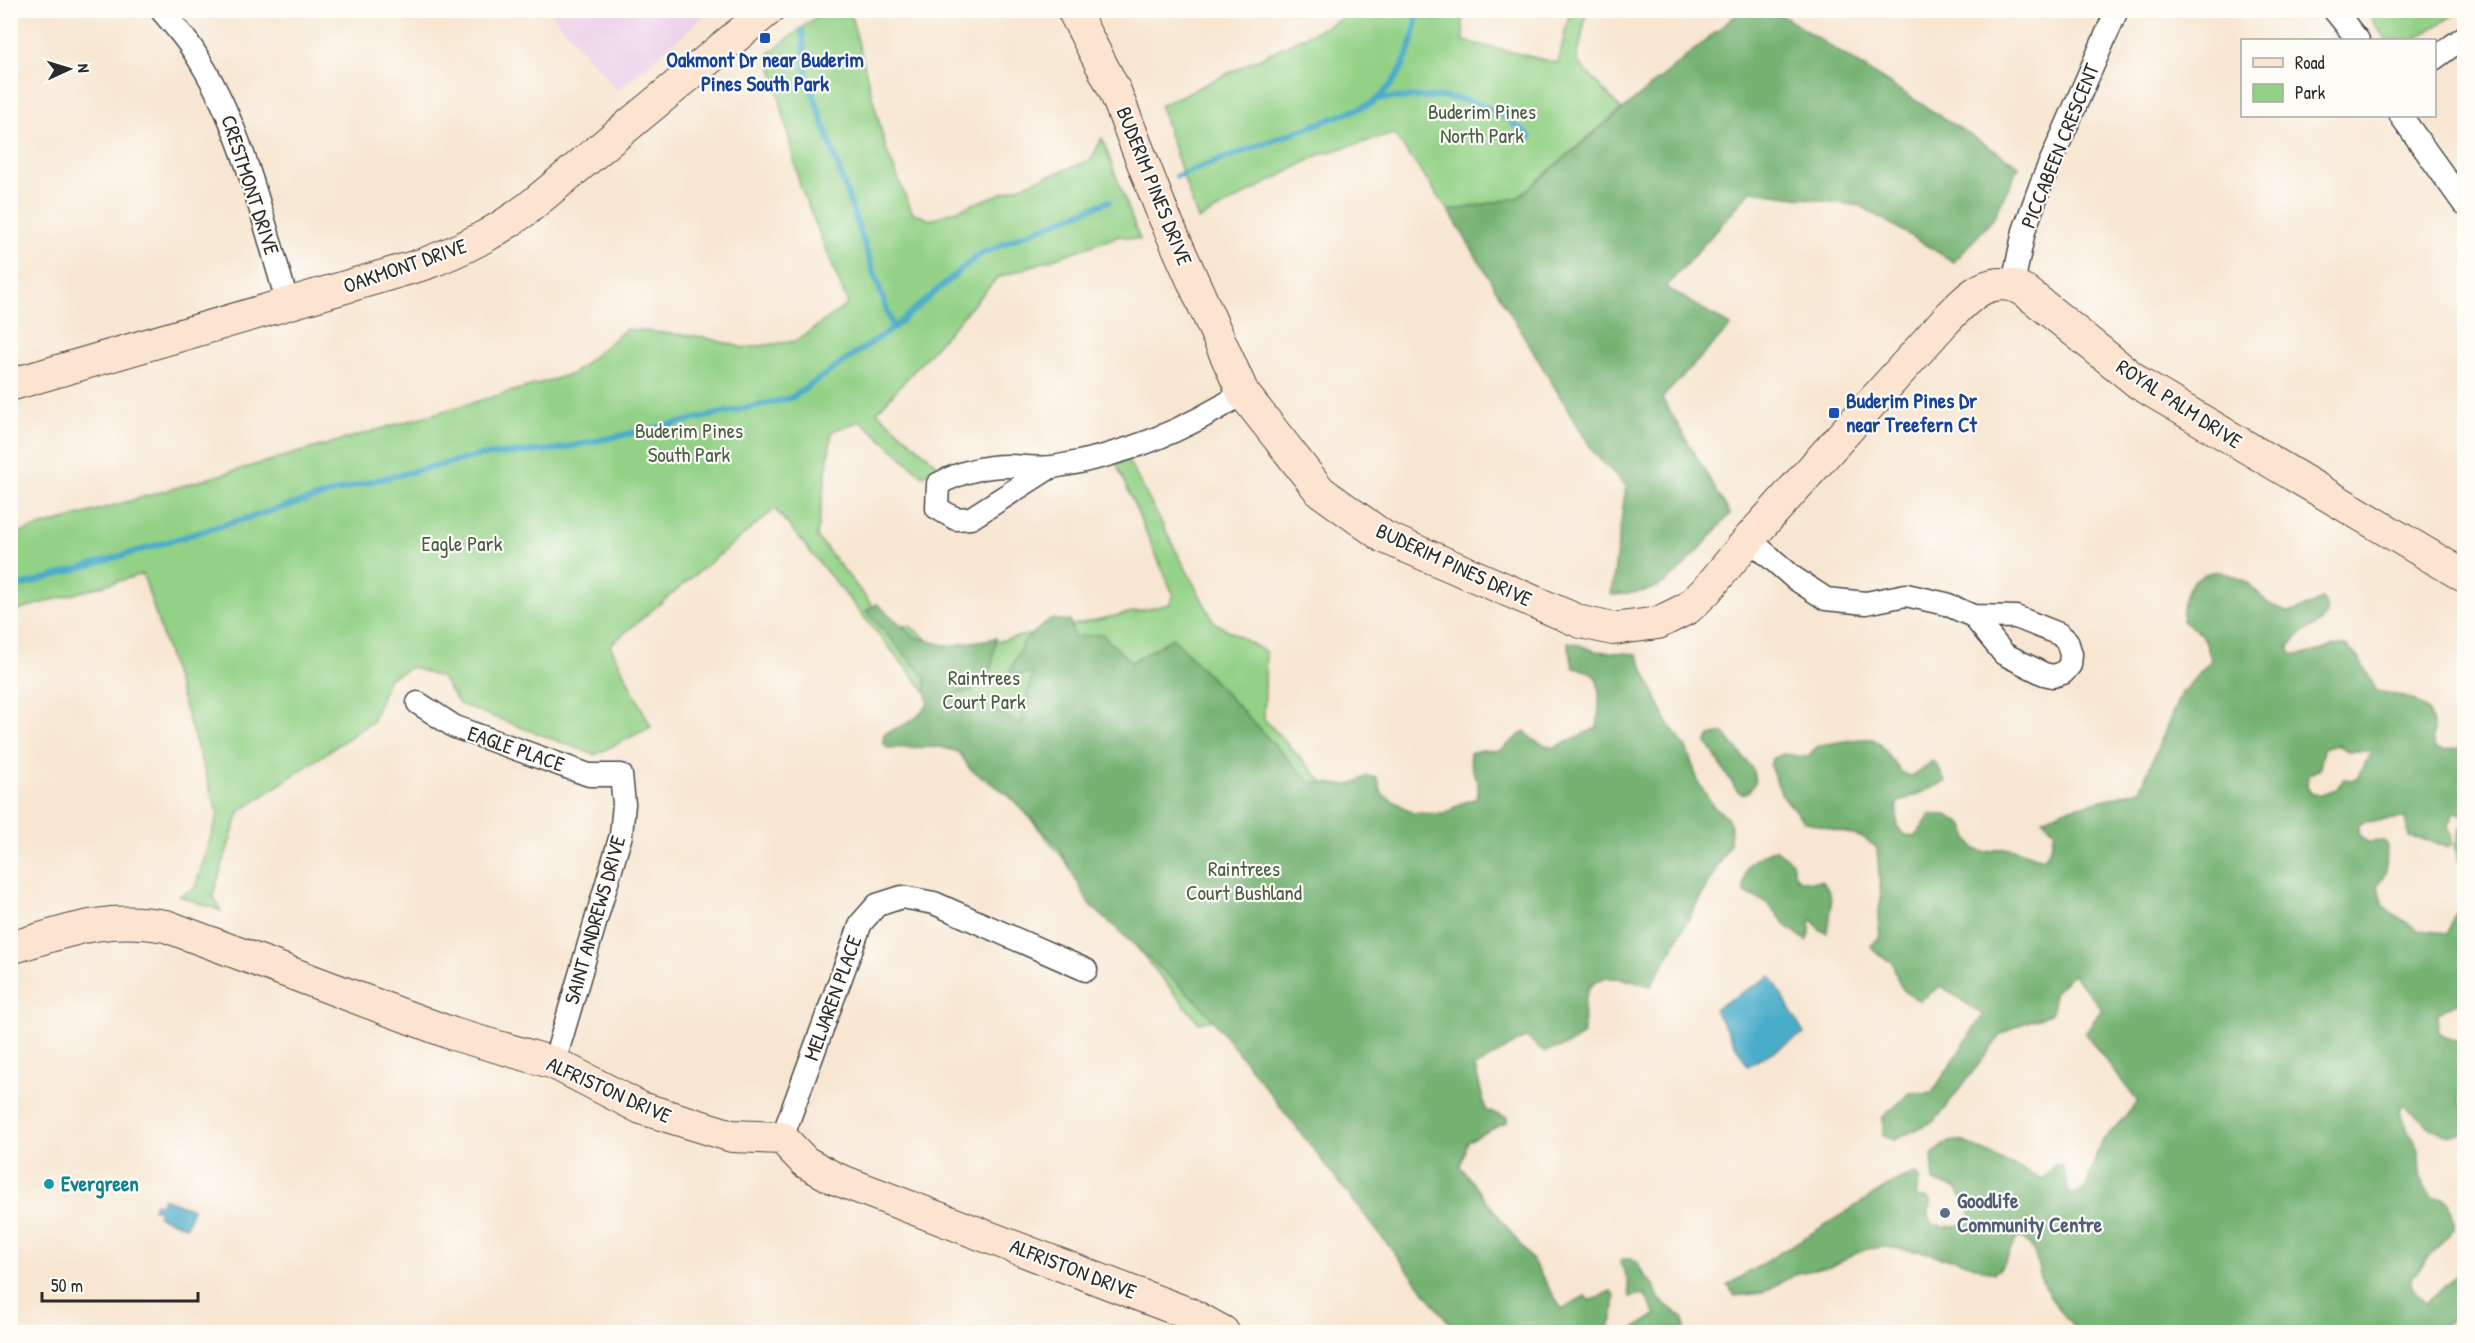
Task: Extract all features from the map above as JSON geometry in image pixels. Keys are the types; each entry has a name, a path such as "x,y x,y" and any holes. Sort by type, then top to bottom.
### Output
{"street":[{"name":"CRESTMONT DRIVE","path":"161,10 192,48 209,76 237,137 288,304"},
{"name":"OAKMONT DRIVE","path":"10,385 424,264 485,238 527,209 768,10"},
{"name":"BUDERIM PINES DRIVE","path":"1073,10 1115,92 1163,214 1243,393 1320,491 1384,537 1581,622 1613,629 1658,623 1688,608 1706,591 1749,539 1964,301 1985,287 2013,284"},
{"name":"PICCABEEN CRESCENT","path":"2013,284 2024,231 2041,184 2117,10"},
{"path":"2334,10 2357,39"},
{"path":"2436,58 2464,37"},
{"path":"2402,117 2464,204"},
{"name":"ROYAL PALM DRIVE","path":"2013,284 2044,304 2140,384 2464,576"},
{"path":"1051,467 1116,454 1208,416 1243,393"},
{"path":"1749,539 1794,578 1826,599 1866,603 1906,595 1946,604 1973,616"},
{"name":"EAGLE PLACE","path":"418,703 455,728 589,775 621,775"},
{"name":"SAINT ANDREWS DRIVE","path":"554,1063 621,835 624,804 621,775"},
{"name":"MELJAREN PLACE","path":"782,1138 861,923 877,905 902,897 934,903 1086,970"},
{"name":"ALFRISTON DRIVE","path":"10,948 92,924 128,922 166,926 453,1034 554,1063 641,1108 664,1116 732,1136 782,1138 805,1162 834,1178 1192,1315 1223,1332"}],"shaded area":[{"path":"549,11 710,11 617,91"}],"green space":[{"name":"Buderim Pines North Park","path":"1587,10 1577,61 1621,109 1517,198 1449,211 1394,134 1321,154 1198,220 1160,106 1358,11 1462,11 1464,41 1558,63 1570,11"},
{"path":"2455,10 2457,13 2415,39 2385,39 2366,11"},
{"path":"824,11 850,11 886,149 912,212 930,220 1091,160 1102,138 1140,240 1120,236 997,278 877,412 938,465 923,476 861,421 832,431 817,537 888,625 910,626 944,653 1170,604 1173,594 1116,463 1128,460 1214,622 1266,652 1264,719 1351,812 1476,837 1527,771 1615,741 1613,666 1625,666 1629,761 1516,955 1199,1023 775,509 610,645 651,727 595,755 459,704 442,678 412,667 389,678 372,722 239,812 213,895 221,911 179,896 195,888 218,814 143,574 11,612 11,535 572,374 626,329 703,337 744,348 796,341 848,304 800,186 769,53"},
{"path":"1741,11 1775,11 2019,166 1993,219 1954,262 1861,206 1751,191 1666,287 1731,326 1662,398 1730,514 1666,582 1646,591 1611,595 1626,486 1594,453 1449,211 1517,198"},
{"path":"2220,571 2247,582 2269,604 2286,612 2296,611 2322,599 2327,607 2327,613 2317,624 2294,640 2289,647 2291,654 2305,654 2346,645 2359,659 2377,691 2412,700 2427,710 2433,726 2434,749 2444,751 2464,747 2464,815 2454,812 2449,825 2453,845 2447,848 2435,842 2409,837 2405,818 2365,822 2358,825 2358,834 2367,842 2384,841 2387,844 2386,872 2378,886 2383,907 2418,930 2448,933 2457,913 2464,910 2464,1000 2437,1013 2438,1031 2445,1037 2464,1044 2464,1088 2458,1093 2458,1100 2464,1111 2464,1133 2455,1135 2439,1132 2424,1123 2404,1105 2399,1112 2416,1145 2423,1183 2433,1198 2442,1198 2449,1202 2454,1220 2454,1228 2411,1279 2412,1287 2426,1304 2464,1268 2464,1312 2431,1332 2078,1332 2059,1310 2044,1286 2034,1251 2025,1240 2019,1237 2003,1265 1994,1273 1955,1259 1887,1247 1865,1249 1829,1267 1798,1273 1762,1293 1735,1296 1728,1285 1901,1178 1914,1174 1919,1176 1916,1197 1929,1199 1931,1204 1928,1216 1932,1225 1944,1227 1970,1224 1970,1211 1956,1188 1934,1182 1932,1155 1950,1142 1964,1142 2043,1180 2055,1164 2063,1166 2069,1193 2074,1194 2086,1188 2100,1144 2138,1102 2085,1033 2102,1009 2073,974 2054,993 2053,1011 2002,1034 1935,1121 1894,1140 1883,1136 1883,1117 1910,1093 1932,1093 1983,1015 1941,986 1921,1000 1904,991 1898,981 1893,963 1874,951 1871,946 1880,936 1878,917 1881,897 1877,848 1864,838 1804,821 1782,795 1770,766 1772,759 1783,754 1807,757 1819,745 1872,739 1883,747 1902,772 1908,775 1916,774 1932,761 1937,765 1945,782 1897,803 1897,826 1904,835 1916,836 1930,815 1948,815 1964,826 1970,843 1981,852 2009,848 2044,857 2050,849 2055,831 2042,819 2064,810 2140,790 2180,695 2211,660 2202,636 2182,621 2184,602 2190,587 2201,576","holes":["2337,745 2348,751 2371,751 2358,778 2343,779 2337,789 2317,795 2311,793 2307,787 2308,775 2320,769 2323,749"]},
{"name":"Raintrees Court Bushland","path":"877,604 915,637 948,646 996,638 991,670 973,690 955,694 959,704 970,712 983,704 1021,724 1032,673 1007,677 1024,641 1050,619 1070,621 1074,637 1102,634 1131,662 1173,638 1310,782 1350,785 1368,776 1377,778 1382,794 1413,813 1445,814 1459,804 1477,798 1478,785 1471,765 1470,753 1480,750 1499,751 1525,731 1533,740 1553,748 1597,728 1598,683 1591,673 1573,667 1568,642 1595,651 1637,654 1666,720 1687,749 1699,784 1714,807 1727,817 1731,826 1730,844 1651,986 1618,978 1605,978 1596,982 1589,988 1585,999 1584,1034 1570,1044 1545,1052 1526,1037 1475,1067 1486,1111 1507,1117 1507,1122 1468,1141 1460,1166 1532,1260 1562,1309 1585,1296 1590,1301 1611,1291 1615,1295 1613,1317 1607,1332 1456,1332 1201,1005 1089,904 1058,846 1007,794 970,769 959,752 941,747 888,748 883,743 884,734 914,719 928,704 925,677 866,611"},
{"path":"1724,733 1753,770 1755,782 1748,792 1742,794 1737,791 1707,743 1709,736"},
{"path":"2464,828 2464,862 2459,861 2455,849 2459,829"},
{"path":"1775,849 1792,862 1797,878 1808,882 1821,881 1826,886 1831,898 1827,933 1820,930 1813,920 1810,922 1810,934 1807,941 1788,927 1767,903 1744,892 1745,875 1750,864 1759,856"},
{"path":"1623,1259 1637,1262 1644,1275 1654,1285 1659,1299 1684,1319 1685,1332 1658,1332 1657,1328 1644,1332 1629,1332 1656,1315 1644,1294 1630,1297 1628,1281 1620,1261"}],"water":[{"path":"1771,976 1804,1034 1748,1066 1714,1009"},
{"path":"163,1198 193,1209 186,1227 158,1216 160,1211 153,1208 155,1203 161,1204"}],"waterway":[{"path":"1177,176 1371,104 1398,75 1409,51 1418,10"},
{"path":"802,30 807,76 893,328"},
{"path":"1378,99 1436,97 1465,100 1497,113 1530,137"},
{"path":"10,589 365,483 478,456 559,449 791,398 893,328 977,256 1109,201"}],"place":[{"name":"Oakmont Dr near Buderim Pines South Park","path":"765,38"},
{"name":"Buderim Pines Dr near Treefern Ct","path":"1834,413"},
{"name":"Evergreen","path":"49,1184"},
{"name":"Goodlife Community Centre","path":"1945,1213"}],"park label":[{"name":"Buderim Pines South Park","path":"689,443"},
{"name":"Eagle Park","path":"462,544"},
{"name":"Raintrees Court Park","path":"984,690"}]}
